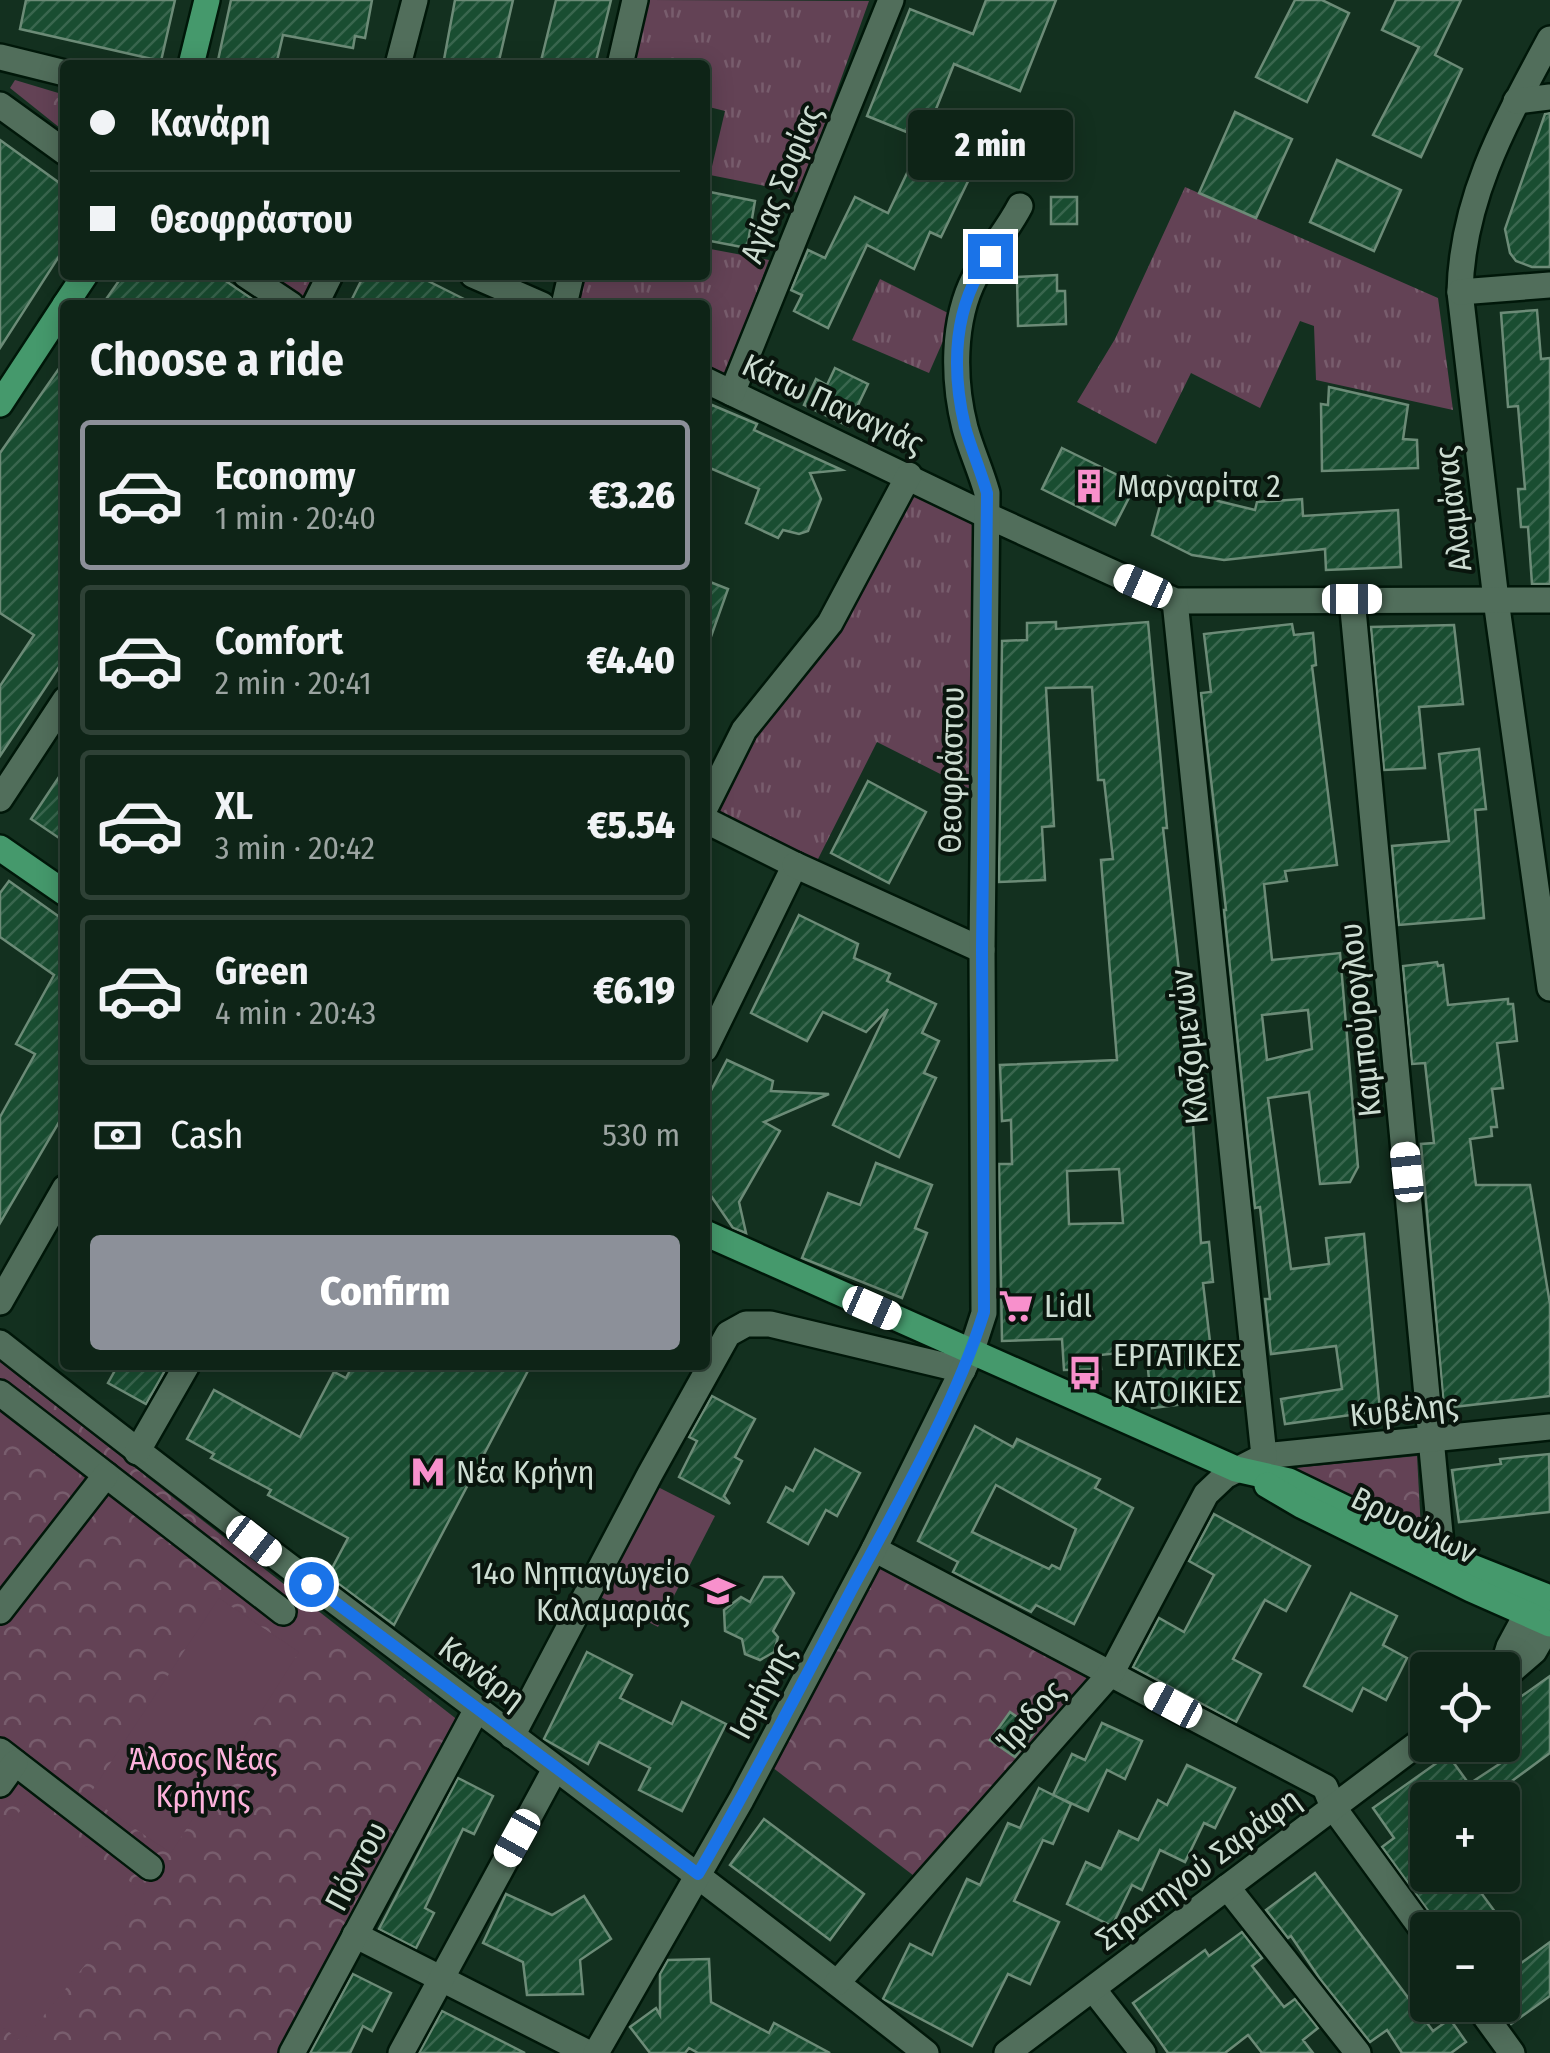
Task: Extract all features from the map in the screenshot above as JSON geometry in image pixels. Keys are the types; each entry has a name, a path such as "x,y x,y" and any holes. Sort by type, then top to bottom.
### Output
{"main road":[{"path":"192,60 206,0"},
{"path":"0,404 60,313"},
{"path":"0,848 60,890"},
{"name":"Βρυούλων","path":"710,1235 967,1361 1299,1485 1442,1554 1544,1613"},
{"name":"Βρυούλων","path":"1252,1467 1301,1505 1486,1596 1544,1613"}],"street":[{"path":"399,60 415,0"},
{"path":"621,60 635,0"},
{"name":"Αγίας Σοφίας","path":"732,393 891,0"},
{"name":"Αλαμάνας","path":"1550,39 1516,101 1469,214 1462,248 1460,292 1496,600 1550,988"},
{"path":"0,57 60,72"},
{"path":"1516,101 1550,97"},
{"path":"0,105 60,148"},
{"name":"Θεοφράστου","path":"967,1361 984,1312 982,950 987,493 961,404 957,352 959,326 976,275 1020,206"},
{"path":"254,280 284,300"},
{"path":"484,280 530,300"},
{"path":"1460,292 1550,285"},
{"name":"Κάτω Παναγιάς","path":"710,382 1175,601"},
{"path":"710,798 744,730 830,623 909,476"},
{"name":"Καμπούρογλου","path":"1352,599 1442,1554"},
{"path":"1175,601 1550,600"},
{"name":"Κλαζομενών","path":"1175,601 1252,1467"},
{"path":"0,799 60,708"},
{"path":"710,822 982,950"},
{"path":"710,1039 795,865"},
{"path":"0,1302 60,1197"},
{"path":"710,1366 728,1334 746,1324 770,1324 967,1361"},
{"name":"Κανάρη","path":"0,1343 137,1452 698,1874 926,2053"},
{"name":"Ισμήνης","path":"596,2053 741,1800 874,1549 967,1361"},
{"path":"137,1452 185,1370"},
{"path":"512,1736 708,1370"},
{"path":"0,1394 283,1612"},
{"name":"Κυβέλης","path":"1252,1467 1550,1427"},
{"name":"Ίριδος","path":"837,1982 1112,1672 1197,1509 1217,1483 1252,1467"},
{"path":"0,1610 106,1475"},
{"path":"874,1549 1325,1787 1333,1807 1410,1912"},
{"path":"1486,1596 1499,1616 1505,1652"},
{"path":"1512,1652 1544,1613"},
{"path":"1520,1663 1534,1651 1544,1613"},
{"name":"Πόντου","path":"292,2053 477,1709"},
{"name":"Στρατηγού Σαράφη","path":"1007,2053 1410,1749"},
{"path":"5,1766 150,1867"},
{"path":"402,2053 440,1976 555,1769"},
{"path":"1227,1887 1358,2053"},
{"path":"356,1935 588,2053"},
{"path":"1094,1989 1143,2053"},
{"path":"1489,2022 1512,2053"}],"green space":[{"path":"649,0 869,1 800,193 710,175 725,111 710,107 710,60 634,60"},
{"path":"15,80 60,94 60,128 10,88"},
{"path":"1185,187 1438,298 1453,410 1316,380 1314,326 1300,321 1260,408 1191,373 1156,444 1077,402 1115,339"},
{"path":"710,249 769,260 726,374 710,366 710,300 577,300 582,280 710,280"},
{"path":"880,279 954,316 929,373 852,340"},
{"path":"269,280 317,280 306,300 298,300"},
{"path":"913,484 979,518 972,790 877,742 817,861 714,813 752,736"},
{"name":"Άλσος Νέας Κρήνης","path":"0,1362 459,1721 283,2053 0,2053"},
{"path":"1417,1456 1421,1530 1293,1468"},
{"path":"654,1485 715,1516 658,1627 597,1595"},
{"path":"877,1566 1087,1670 1090,1678 918,1879 768,1764"},
{"path":"219,1598 299,1652 171,1853 88,1797"},
{"path":"29,1800 144,1893 22,2042 0,2025 0,1836"}],"building":[{"path":"26,0 175,0 161,60 20,29"},
{"path":"231,0 372,0 365,38 355,36 353,48 283,35 277,60 218,60"},
{"path":"455,0 513,0 499,60 444,60"},
{"path":"556,0 611,0 596,60 541,60"},
{"path":"986,0 1056,0 1020,91 954,64 924,139 867,116 910,9 973,34"},
{"path":"1295,0 1322,0 1349,13 1307,102 1256,77"},
{"path":"1396,0 1461,0 1435,55 1462,69 1421,157 1373,135 1419,47 1382,30"},
{"path":"1235,112 1292,139 1256,218 1199,193"},
{"path":"1550,113 1550,267 1532,267 1516,261 1510,253 1505,229 1545,114"},
{"path":"0,140 60,183 60,255 0,348"},
{"path":"918,150 971,175 941,237 930,232 914,269 867,245 828,328 794,311 802,295 791,290 808,250 825,258 855,197 888,213"},
{"path":"1337,160 1401,190 1374,251 1310,222"},
{"path":"710,192 755,201 747,248 710,241"},
{"path":"1051,197 1077,197 1077,224 1051,224"},
{"path":"1057,275 1057,291 1065,291 1066,324 1018,326 1017,277"},
{"path":"120,280 224,280 254,300 106,300"},
{"path":"362,280 426,280 466,300 352,300"},
{"path":"1537,310 1541,359 1550,358 1550,584 1532,584 1528,527 1521,527 1518,489 1525,489 1518,406 1508,407 1501,313"},
{"path":"60,367 60,666 0,756 0,686 34,635 0,613 0,453"},
{"path":"835,368 868,384 848,426 804,405 816,379 827,385"},
{"path":"1329,387 1408,405 1403,439 1417,440 1418,468 1322,471 1321,404 1328,405"},
{"path":"712,405 757,424 754,430 842,470 810,473 821,499 808,531 799,534 783,530 778,538 746,523 759,489 710,468"},
{"name":"Μαργαρίτα 2","path":"1062,448 1136,484 1115,525 1042,489"},
{"path":"1168,476 1218,501 1255,510 1257,502 1302,499 1303,516 1398,510 1401,567 1326,570 1325,549 1224,560 1192,555 1152,535"},
{"path":"710,582 728,589 710,639"},
{"path":"1056,622 1056,629 1148,622 1167,828 1163,828 1188,1051 1201,1243 1209,1242 1213,1282 1203,1283 1217,1400 1152,1408 1146,1350 1100,1355 1101,1369 1064,1370 1062,1339 1002,1341 999,1164 1012,1164 1011,1120 1002,1121 1000,1065 1117,1060 1101,860 1113,859 1104,780 1098,780 1092,687 1046,688 1054,826 1042,827 1045,880 999,882 1002,641 1027,640 1027,623","holes":["1119,1169 1123,1223 1069,1224 1067,1171"]},
{"path":"1292,624 1294,635 1313,633 1316,665 1312,666 1337,865 1285,871 1287,881 1264,884 1272,960 1340,953 1358,1167 1350,1182 1320,1184 1309,1092 1268,1098 1291,1269 1329,1264 1326,1238 1364,1234 1380,1411 1285,1424 1281,1399 1342,1389 1336,1346 1271,1354 1265,1299 1270,1299 1260,1207 1255,1208 1201,693 1211,692 1204,634","holes":["1308,1010 1312,1049 1267,1060 1262,1015"]},
{"path":"1454,625 1463,704 1419,707 1425,768 1384,770 1371,627"},
{"path":"1479,749 1486,809 1475,810 1484,918 1399,925 1392,846 1449,841 1439,754"},
{"path":"60,776 60,839 31,819"},
{"path":"868,781 926,812 889,883 831,853"},
{"path":"9,881 60,917 60,1121 0,1223 0,1117 35,1054 16,1044 54,975 0,937 0,893"},
{"path":"799,915 858,944 854,958 890,974 887,981 936,1004 922,1033 939,1041 924,1073 936,1078 899,1157 833,1125 888,1009 866,1032 823,1012 807,1041 751,1013"},
{"path":"1437,962 1438,966 1443,965 1448,1005 1508,999 1508,1004 1513,1004 1517,1041 1497,1043 1503,1088 1492,1089 1497,1127 1491,1127 1492,1136 1470,1139 1476,1185 1530,1185 1550,1304 1550,1396 1444,1408 1421,1144 1434,1143 1425,1063 1412,1064 1403,966"},
{"path":"727,1060 773,1081 771,1091 829,1094 764,1122 780,1131 739,1202 746,1233 733,1228 710,1194 710,1092"},
{"path":"876,1163 932,1185 915,1228 927,1233 902,1298 802,1258 828,1193 860,1205"},
{"path":"115,1370 165,1370 146,1404 108,1383"},
{"path":"350,1370 528,1370 394,1625 328,1576 348,1538 268,1495 271,1490 211,1458 214,1454 187,1439 214,1390 300,1437 334,1372 346,1378"},
{"path":"712,1396 755,1419 735,1457 742,1461 724,1496 730,1504 679,1477 697,1441 689,1437"},
{"path":"975,1426 1013,1447 1017,1439 1100,1479 1095,1488 1133,1508 1074,1624 1036,1605 1031,1612 953,1572 958,1562 918,1541","holes":["996,1485 1076,1529 1060,1569 1052,1565 1049,1569 972,1532"]},
{"path":"815,1449 860,1473 837,1516 826,1510 808,1544 768,1522 786,1487 793,1491"},
{"path":"1549,1454 1550,1512 1459,1522 1452,1470 1501,1464 1500,1459"},
{"path":"1214,1514 1310,1566 1286,1611 1265,1600 1233,1659 1261,1674 1236,1722 1133,1667 1159,1618 1184,1632 1214,1575 1189,1561"},
{"path":"764,1577 782,1577 794,1593 773,1631 778,1637 774,1652 760,1660 745,1654 742,1639 725,1631 724,1610 741,1597 750,1602"},
{"path":"1351,1593 1397,1616 1383,1645 1407,1658 1386,1700 1363,1688 1352,1711 1304,1686"},
{"path":"587,1652 632,1675 620,1698 672,1724 682,1702 726,1724 682,1811 639,1790 650,1768 599,1742 588,1764 544,1739"},
{"path":"1550,1676 1550,1753 1511,1782 1472,1782 1502,1762 1520,1762 1520,1697"},
{"path":"1010,1712 1036,1730 1015,1757 990,1740"},
{"path":"1102,1723 1142,1741 1125,1779 1107,1770 1088,1811 1053,1795 1072,1754 1085,1760"},
{"path":"1438,1762 1453,1762 1468,1782 1410,1782 1410,1886 1382,1847 1394,1838 1373,1808"},
{"path":"1187,1765 1235,1788 1215,1828 1204,1823 1185,1862 1160,1850 1142,1890 1132,1885 1112,1926 1067,1904 1086,1862 1101,1869 1119,1831 1138,1840 1158,1800 1167,1805"},
{"path":"458,1778 493,1796 474,1834 463,1829 425,1908 434,1913 416,1948 379,1929"},
{"path":"1039,1788 1071,1804 1053,1844 1043,1840 1014,1901 1059,1922 1030,1984 1008,1974 972,2046 883,1999 910,1944 932,1955 967,1879 980,1885 1008,1823 1020,1828"},
{"path":"764,1819 864,1894 830,1940 730,1865"},
{"path":"1315,1873 1410,2000 1410,2022 1426,2022 1433,2031 1452,2022 1466,2042 1451,2053 1402,2053 1387,2030 1370,2042 1291,1936 1288,1938 1266,1910"},
{"path":"1415,1892 1480,1892 1495,1912 1429,1912"},
{"path":"506,1894 552,1915 584,1896 611,1939 580,1960 583,1994 527,1995 523,1962 483,1943"},
{"path":"1242,1932 1262,1958 1252,1966 1284,2007 1295,1999 1318,2028 1303,2040 1313,2053 1262,2053 1248,2035 1225,2053 1168,2053 1133,2003 1205,1950 1209,1956"},
{"path":"1550,1942 1550,1996 1520,2018 1520,1964"},
{"path":"709,1959 711,2002 769,2033 774,2023 830,2053 698,2053 689,2048 685,2053 650,2053 630,2027 656,2008 660,2015 660,1974 668,1960"},
{"path":"353,1974 391,1993 372,2031 363,2026 350,2053 310,2053"},
{"path":"442,2011 525,2053 419,2053"}],"place":[{"name":"Μαργαρίτα 2","path":"1089,486"},
{"name":"Lidl","path":"1016,1306"},
{"name":"ΕΡΓΑΤΙΚΕΣ ΚΑΤΟΙΚΙΕΣ","path":"1085,1373"},
{"name":"Νέα Κρήνη","path":"428,1472"},
{"name":"14ο Νηπιαγωγείο Καλαμαριάς","path":"718,1591"}],"route":[{"path":"311,1584 698,1874 874,1549 971,1353 984,1312 982,950 987,493 965,428 957,352 966,298 990,256"}]}
